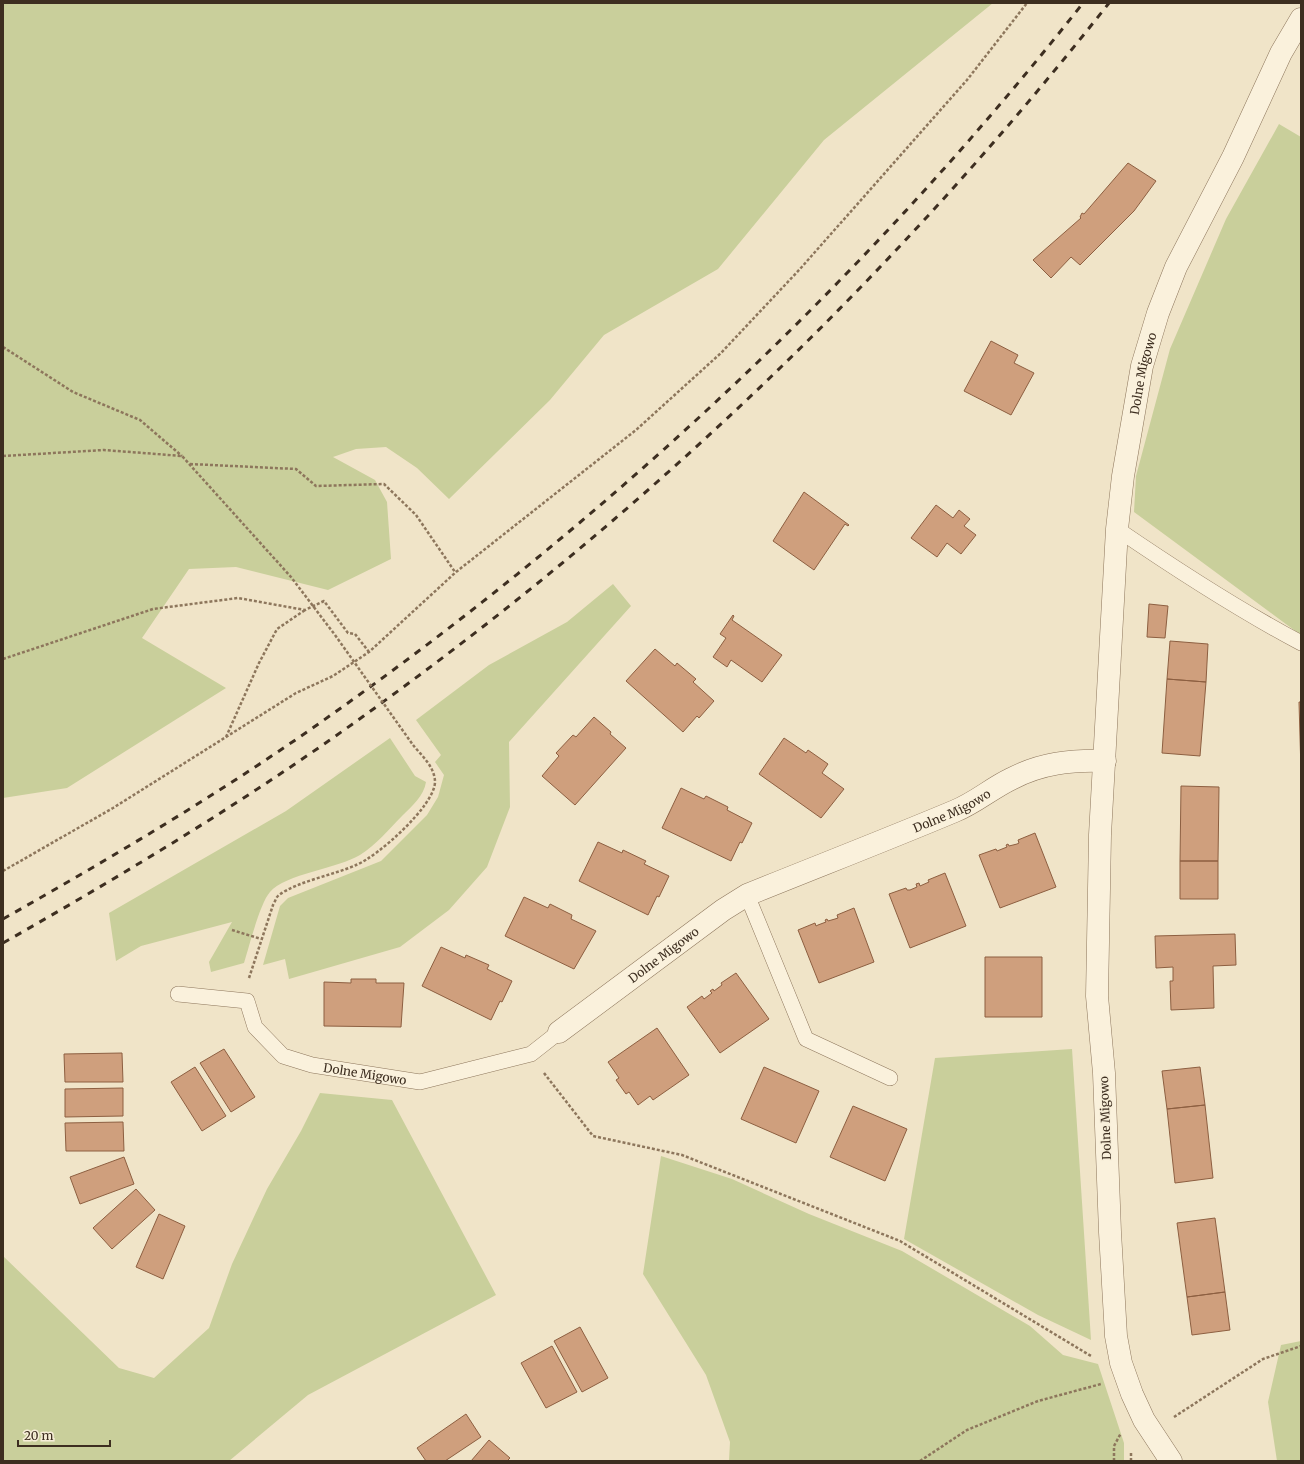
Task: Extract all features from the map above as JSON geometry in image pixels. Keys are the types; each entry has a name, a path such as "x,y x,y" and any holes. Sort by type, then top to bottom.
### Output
{"street":[{"name":"Dolne Migowo","path":"1171,1461 1144,1420 1124,1370 1115,1329 1104,1073 1097,996 1100,835 1117,529 1123,476 1142,366 1158,313 1176,266 1233,157 1281,53 1301,19"},
{"name":"Dolne Migowo","path":"559,1032 723,910 747,895 958,810 1011,778 1031,770 1048,764 1078,760 1105,762"}],"lane":[{"path":"1117,529 1161,559 1261,622 1301,643"},
{"path":"747,895 806,1039 890,1078"},
{"path":"178,994 247,1001"},
{"name":"Dolne Migowo","path":"247,1001 256,1028 283,1056 312,1065 420,1082 531,1054 559,1032"}],"path":[{"path":"3,871 113,808 296,693 333,676 369,652 456,572 636,430 721,353 800,269 967,80 1028,3"},
{"path":"3,348 73,392 140,420 182,456 291,577 313,608 335,635 413,745 430,765 433,773 435,782 426,805 387,845 373,856 357,865 290,889 278,896 273,905 249,978 247,1001"},
{"path":"3,456 104,450 182,456"},
{"path":"189,464 296,469 316,486 384,484 416,514 456,572"},
{"path":"3,659 153,609 238,598 305,610"},
{"path":"226,737 259,663 277,628 305,610 313,608 321,601 324,601 348,633 355,634 369,652"},
{"path":"232,930 261,939"},
{"path":"531,1054 553,1087 593,1136 682,1155 900,1241 1091,1356 1124,1370"},
{"path":"1114,1461 1114,1446 1124,1428 1134,1443 1263,1359 1301,1346"},
{"path":"920,1461 967,1430 1038,1401 1124,1370"}],"green space":[{"path":"3,3 993,3 824,140 718,269 604,335 550,400 449,499 417,468 386,447 356,449 333,457 375,480 387,502 391,559 328,590 236,567 189,569 142,638 226,688 67,788 3,798"},
{"path":"1279,124 1301,137 1301,633 1298,633 1134,512 1136,476 1170,349 1226,219"},
{"path":"613,584 631,606 509,742 510,807 487,867 449,910 400,947 289,979 285,959 263,965 280,906 288,898 381,861 427,815 438,797 444,775 435,762 441,755 416,720 489,665 567,622"},
{"path":"390,738 415,776 426,782 423,792 413,805 382,837 360,855 351,860 287,880 270,892 262,905 244,963 211,972 209,962 232,922 141,946 116,961 109,913 286,811"},
{"path":"1072,1049 1091,1340 1038,1315 904,1239 935,1058"},
{"path":"320,1093 392,1100 496,1295 308,1395 229,1461 3,1461 3,1256 119,1368 154,1378 209,1328 232,1264 267,1189 301,1131"},
{"path":"661,1156 732,1179 809,1214 902,1251 1030,1326 1063,1355 1098,1364 1124,1443 1124,1461 729,1461 730,1442 706,1375 643,1274"},
{"path":"1301,1341 1301,1461 1277,1461 1268,1402 1281,1345"}],"building":[{"path":"1128,163 1156,181 1134,211 1080,265 1071,257 1051,278 1033,260 1081,218 1082,213 1084,214"},
{"path":"991,341 1018,355 1014,363 1034,373 1011,415 964,391"},
{"path":"804,492 849,525 848,526 845,524 814,570 773,541"},
{"path":"936,505 953,518 959,510 970,519 964,526 976,535 961,554 947,543 937,557 911,538"},
{"path":"1149,604 1168,606 1165,638 1147,637"},
{"path":"733,615 732,620 782,655 762,682 731,660 727,667 713,657 726,638 720,634"},
{"path":"1170,641 1208,644 1206,682 1167,679"},
{"path":"655,649 675,666 677,663 696,679 693,682 714,701 699,718 697,716 683,732 626,681"},
{"path":"1167,679 1206,682 1200,756 1162,753"},
{"path":"1299,702 1301,702 1301,771"},
{"path":"594,717 626,748 575,805 542,776 559,756 556,753 573,735 576,737"},
{"path":"784,738 806,753 808,750 828,764 822,773 844,789 821,818 759,774"},
{"path":"1181,786 1219,787 1218,861 1180,861"},
{"path":"681,788 704,799 706,796 728,807 727,810 752,823 742,843 740,842 731,861 662,828"},
{"path":"1035,833 1056,887 1000,908 979,855 996,849 997,851 1007,847 1006,845 1008,844 1009,846 1017,844 1019,843 1018,840"},
{"path":"598,842 622,853 623,850 646,861 644,864 669,876 648,915 579,881"},
{"path":"1180,861 1218,861 1218,899 1180,899"},
{"path":"945,873 966,926 910,948 889,894 906,888 907,890 910,890 917,887 916,884 919,883 920,886 929,882 928,880"},
{"path":"524,897 548,908 550,904 572,915 571,919 596,931 574,969 505,936"},
{"path":"854,908 874,962 819,983 798,930 815,923 816,926 826,922 825,920 827,919 828,921 838,918 837,915"},
{"path":"1235,934 1236,965 1213,966 1214,1008 1171,1010 1170,981 1173,981 1173,967 1156,968 1155,936"},
{"path":"441,947 465,958 466,955 489,965 487,969 512,981 491,1020 422,986"},
{"path":"985,957 1042,957 1042,1017 985,1017"},
{"path":"736,973 769,1019 720,1053 687,1007 702,996 704,999 712,993 710,991 713,989 714,991 722,985 721,983"},
{"path":"351,979 376,979 376,983 404,983 401,1027 324,1026 324,982 351,983"},
{"path":"657,1028 689,1075 653,1100 650,1096 638,1105 629,1092 626,1094 616,1080 619,1078 608,1062"},
{"path":"224,1049 255,1097 231,1112 200,1063"},
{"path":"122,1053 123,1082 65,1082 64,1054"},
{"path":"195,1067 226,1116 202,1131 171,1082"},
{"path":"764,1067 819,1091 796,1143 741,1119"},
{"path":"1200,1067 1205,1105 1167,1109 1162,1071"},
{"path":"123,1088 123,1116 65,1117 65,1089"},
{"path":"1205,1105 1213,1178 1175,1183 1167,1109"},
{"path":"853,1106 907,1129 885,1181 830,1157"},
{"path":"123,1122 124,1151 66,1151 65,1123"},
{"path":"124,1157 134,1184 80,1204 70,1177"},
{"path":"136,1189 155,1210 112,1249 93,1228"},
{"path":"159,1214 185,1226 163,1279 136,1267"},
{"path":"1215,1218 1225,1292 1187,1297 1177,1223"},
{"path":"1225,1292 1230,1330 1192,1335 1187,1297"},
{"path":"580,1327 608,1378 582,1392 554,1341"},
{"path":"552,1346 577,1392 546,1408 521,1363"},
{"path":"466,1414 481,1437 445,1461 426,1461 417,1448"},
{"path":"489,1440 510,1458 507,1461 471,1461"}],"railway":[{"path":"3,919 82,874 200,803 314,727 421,649 526,567 627,482 725,393 820,301 911,205 999,106 1083,3"},
{"path":"3,943 150,857 294,765 387,699 488,623 585,544 680,461 772,376 861,287 947,195 1029,101 1109,3"}]}
